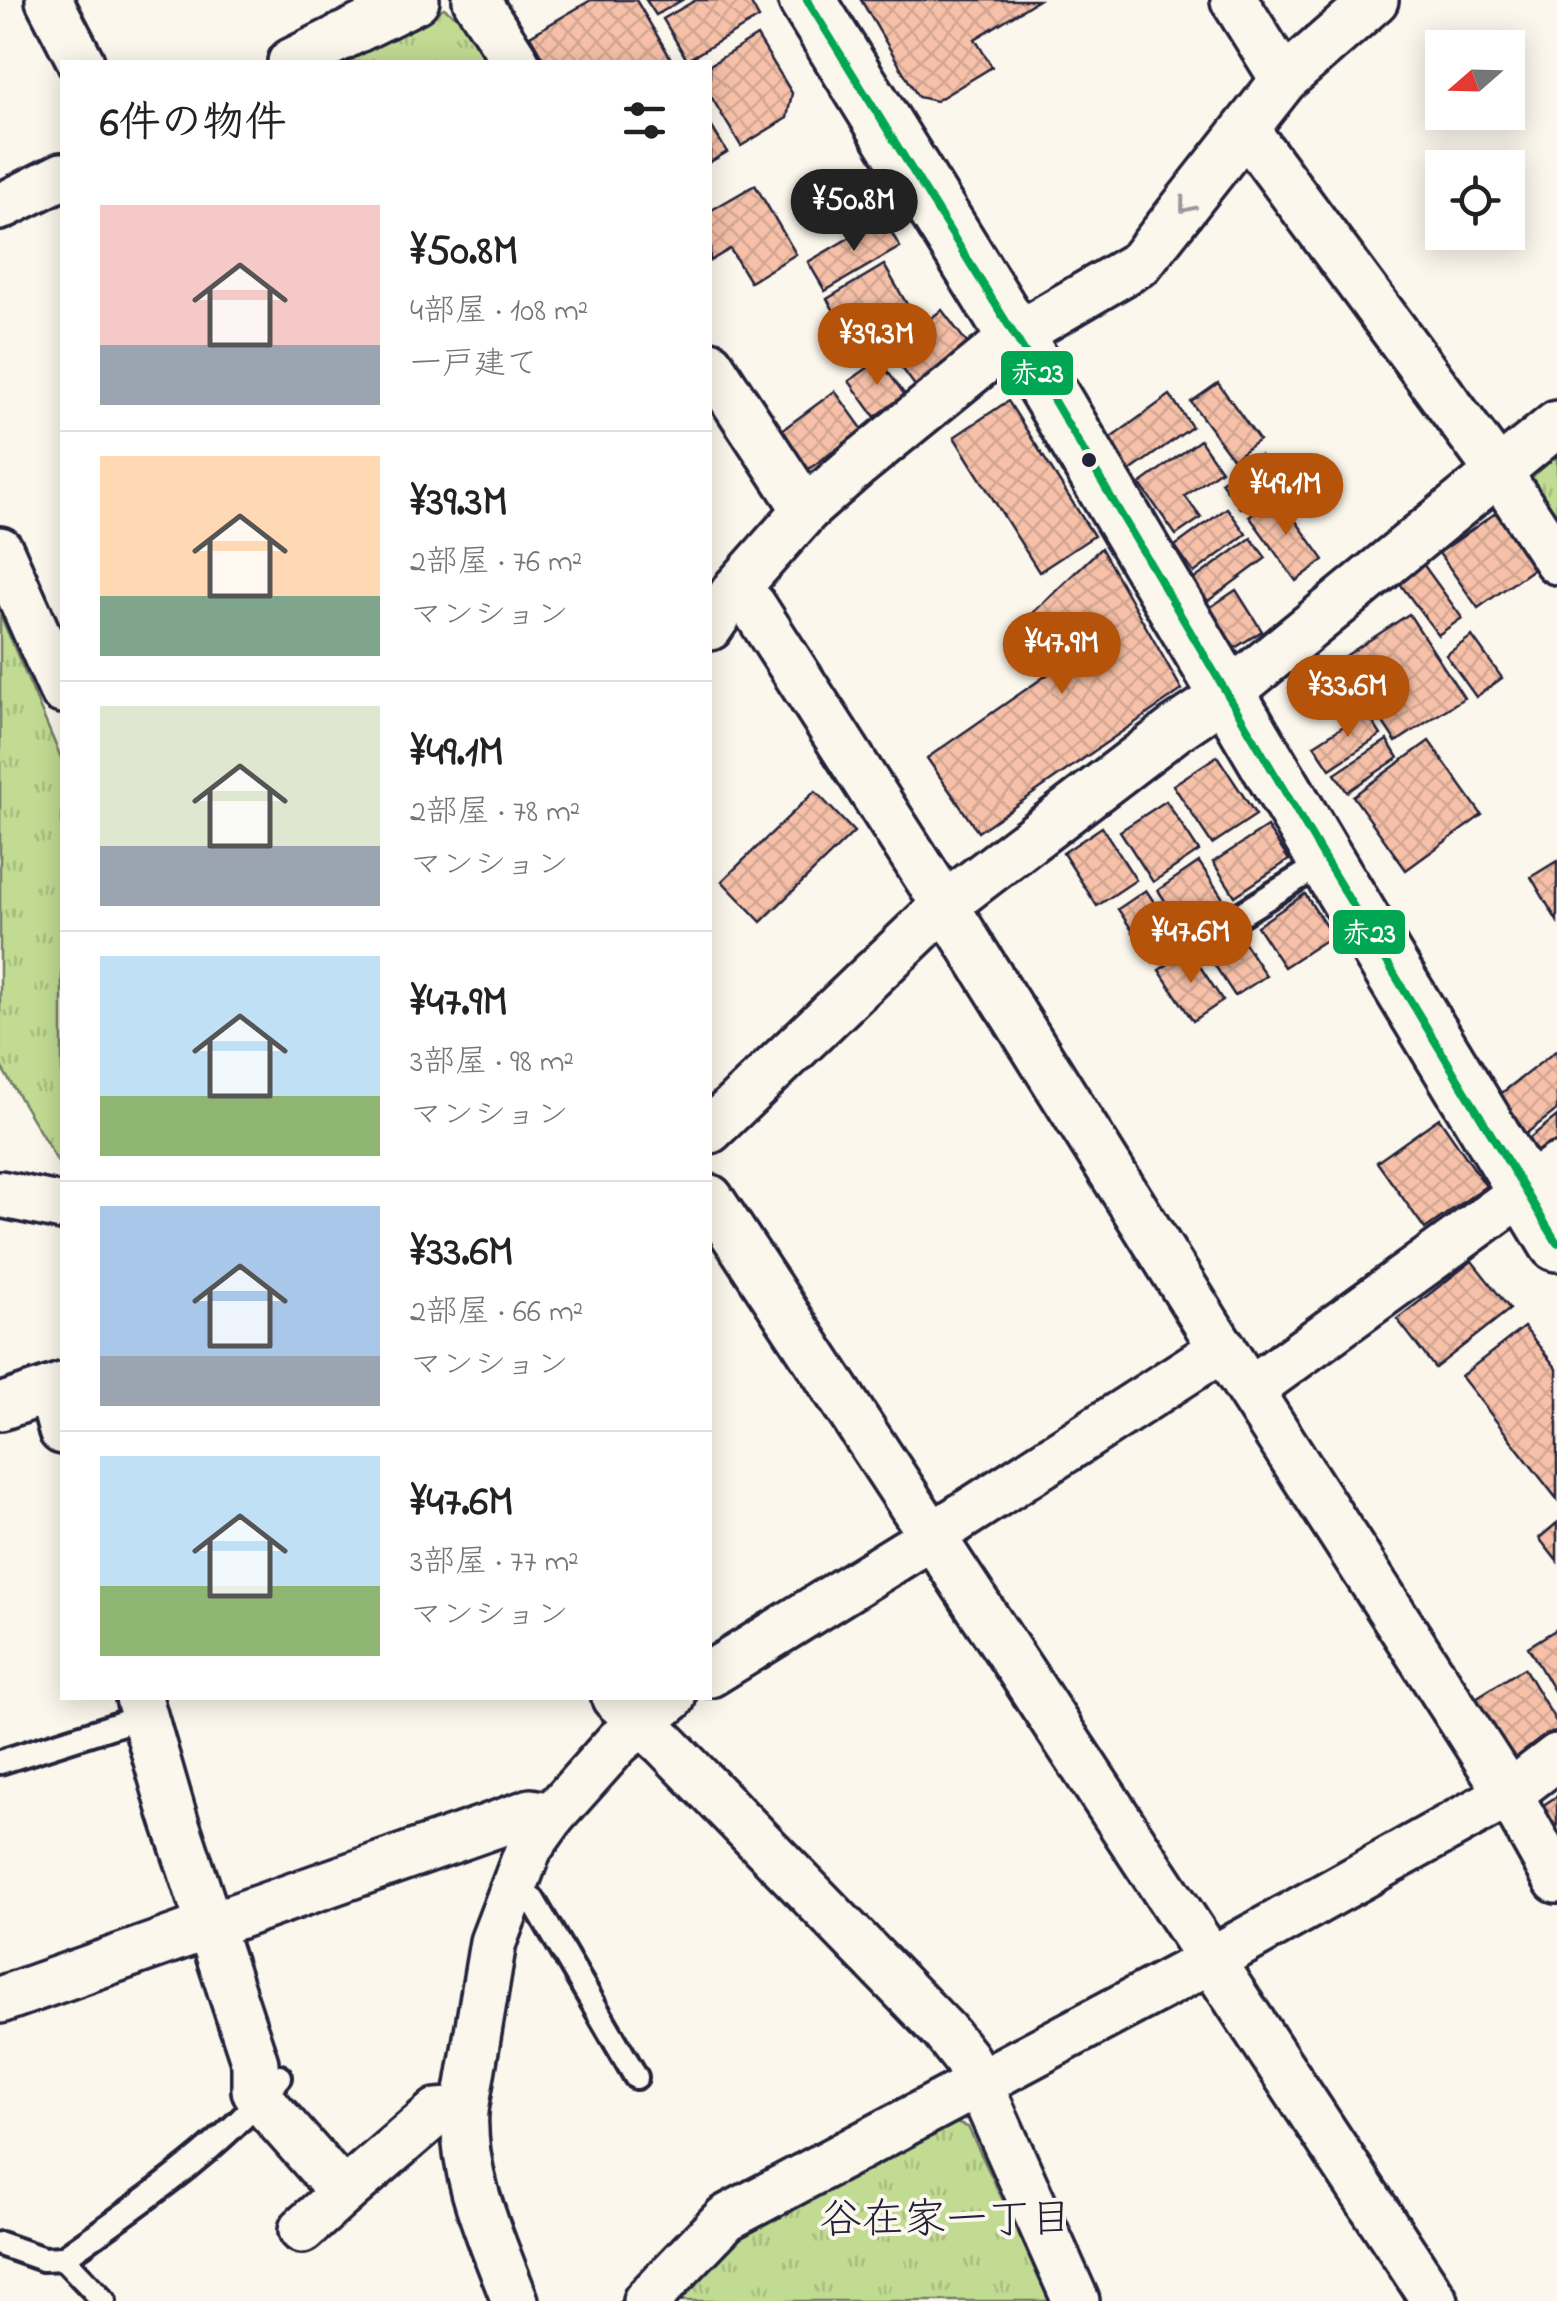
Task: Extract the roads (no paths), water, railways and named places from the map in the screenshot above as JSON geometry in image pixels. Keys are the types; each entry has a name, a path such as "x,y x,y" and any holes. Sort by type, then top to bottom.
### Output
{"street":[{"path":"49,0 80,60"},
{"path":"296,60 416,0"},
{"path":"476,0 515,60"},
{"path":"807,0 1015,336 1326,860 1541,1178 1557,1243"},
{"path":"1234,0 1284,80"},
{"path":"712,623 736,589 806,510 1015,336 1140,263 1284,80 1375,0"},
{"path":"1246,130 1498,471 1557,561"},
{"path":"0,207 60,177"},
{"path":"712,367 806,510"},
{"path":"712,1128 945,905 1228,692 1557,424"},
{"path":"0,550 50,626 60,679"},
{"path":"736,589 753,606 945,905 1222,1348 1509,1794 1557,1880"},
{"path":"1250,1390 1541,1178"},
{"path":"0,1194 60,1207"},
{"path":"712,1201 1435,2301"},
{"path":"712,1673 1222,1348"},
{"path":"0,1407 59,1402"},
{"path":"514,2301 476,2196 463,2138 493,1942 529,1848 618,1742 642,1706 664,1743 944,2031 966,2059 1076,2301"},
{"path":"141,1707 255,2064 255,2090 270,2089 343,2193"},
{"path":"646,2301 726,2218 1211,1960 1509,1794 1557,1757"},
{"path":"0,2000 532,1812 552,1816"},
{"path":"302,2230 437,2112 465,2110"}],"lane":[{"path":"1204,937 1326,860"},
{"path":"0,1762 141,1707"},
{"path":"512,1888 533,1900 636,2076"},
{"path":"0,2244 43,2259 63,2258 165,2185 270,2089"},
{"path":"63,2258 104,2301"}],"district":[{"name":"谷在家一丁目","path":"946,2217"}]}
